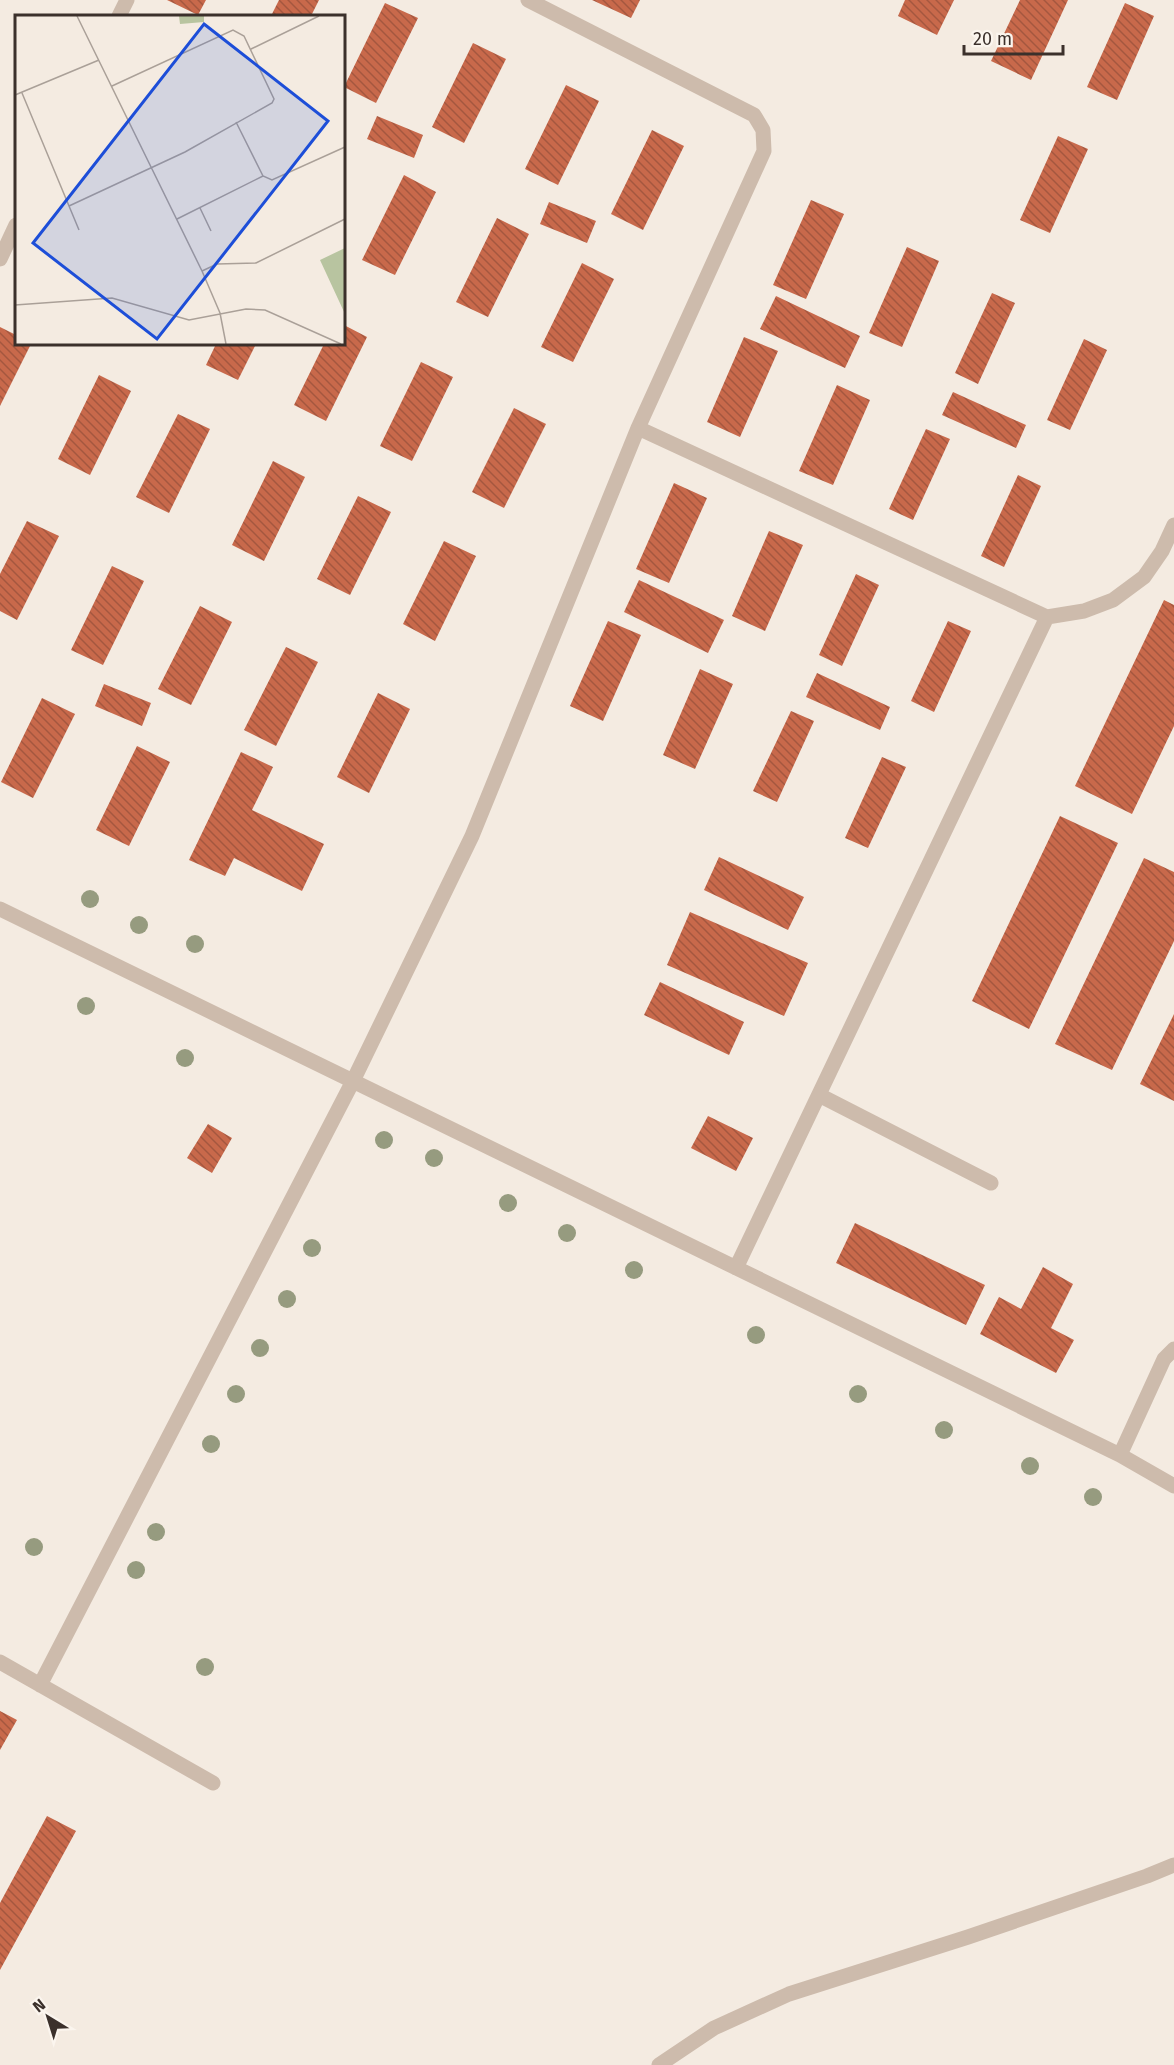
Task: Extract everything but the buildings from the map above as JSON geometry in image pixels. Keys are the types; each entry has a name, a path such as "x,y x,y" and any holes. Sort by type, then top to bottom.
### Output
{"lane":[{"path":"120,15 127,0"},
{"path":"40,1685 353,1081 472,836 638,428 764,151 763,130 754,115 528,0"},
{"path":"0,259 15,227"},
{"path":"638,428 1047,617 1084,611 1113,600 1144,577 1174,525"},
{"path":"736,1268 1047,617"},
{"path":"0,909 1120,1455 1174,1486"},
{"path":"819,1095 991,1183"},
{"path":"1120,1455 1164,1359 1174,1349"},
{"path":"0,1662 213,1783"},
{"path":"659,2065 714,2028 789,1994 980,1933 1174,1865"}]}
